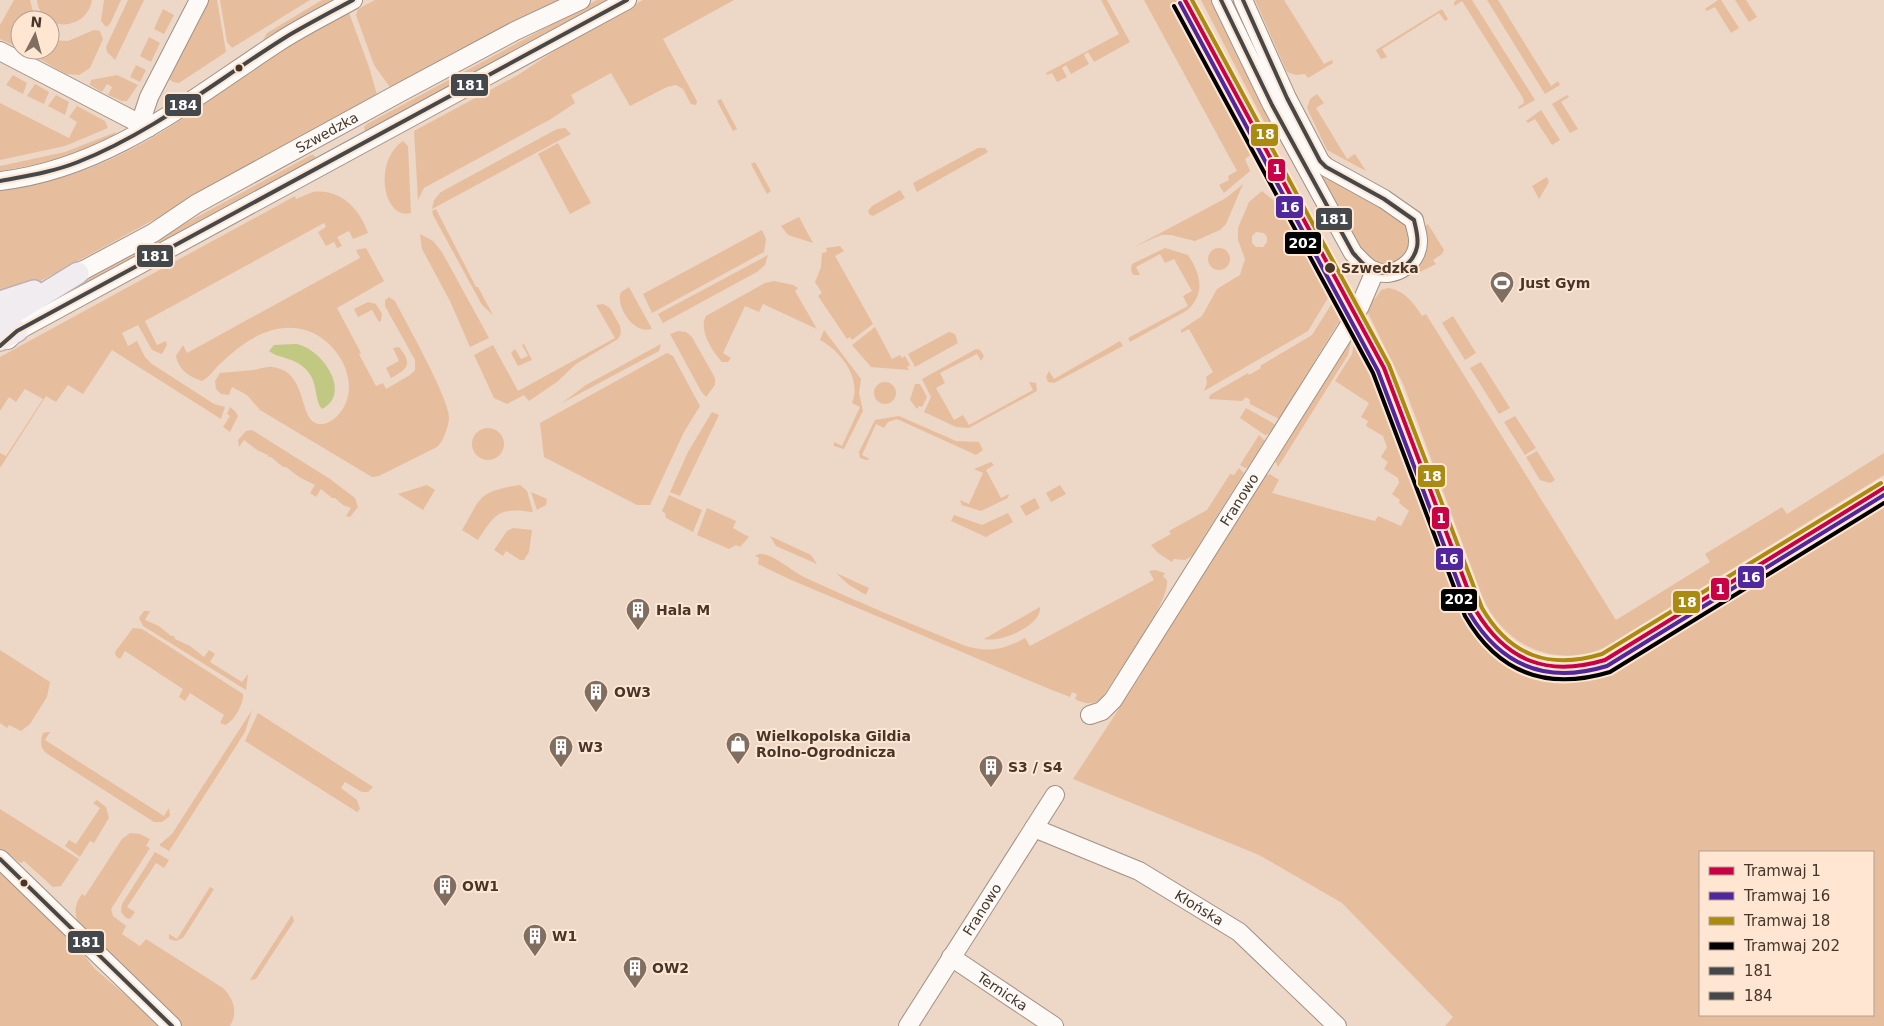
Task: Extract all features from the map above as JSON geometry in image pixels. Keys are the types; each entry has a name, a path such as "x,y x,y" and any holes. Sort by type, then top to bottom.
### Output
{"main road":[{"path":"0,302 78,273"},
{"path":"6,331 78,273"}],"street":[{"path":"144,126 149,97 199,0"},
{"path":"0,181 54,170 85,161 279,41 353,0"},
{"name":"Szwedzka","path":"78,273 153,233 196,204 401,92 515,31 581,0"},
{"name":"Szwedzka","path":"0,346 6,331 627,0"},
{"path":"1221,0 1272,105 1353,253 1363,264 1375,271 1398,271 1410,263 1417,251 1418,239 1414,220 1384,198 1326,167 1320,161 1287,98 1243,0"},
{"path":"0,51 144,126"},
{"name":"Franowo","path":"1090,715 1102,711 1113,700 1347,329 1360,306 1375,271"},
{"name":"Franowo","path":"908,1026 1055,794"},
{"name":"Kłońska","path":"1034,828 1139,871 1234,928 1337,1026"},
{"path":"0,859 172,1026"},
{"name":"Ternicka","path":"951,957 1054,1026"}],"shaded area":[{"path":"14,0 30,0 32,10 10,10 10,44 0,39 0,25"},
{"path":"37,0 92,0 88,11 82,18 73,23 60,24 60,10 40,10"},
{"path":"104,0 121,0 110,24 106,27 101,21"},
{"path":"128,0 144,0 115,60 107,52 106,47"},
{"path":"205,0 217,0 226,52 179,83 173,82 165,76"},
{"path":"220,0 310,0 232,48 227,42"},
{"path":"322,0 339,0 263,40 267,33"},
{"path":"375,0 559,0 392,90 374,65 356,15 358,9"},
{"path":"597,0 612,0 368,132 365,131 364,127 367,124"},
{"path":"643,0 734,0 663,39 697,101 696,105 691,104 683,89 676,85 667,87 630,106 611,73 571,95 575,103 551,119 424,188 418,200 414,131 518,75 574,38"},
{"path":"1101,0 1107,0 1130,42 1094,62 1088,52 1084,55 1089,64 1071,74 1066,65 1062,68 1067,77 1057,82 1052,73 1047,75 1046,73 1119,34"},
{"path":"1144,0 1178,0 1261,147 1245,159 1250,171 1224,193 1219,185 1229,180 1228,176 1237,171"},
{"path":"1201,0 1211,0 1275,132 1271,135"},
{"path":"1255,0 1284,0 1324,64 1332,60 1333,63 1308,78 1305,74 1296,75 1287,72"},
{"path":"1457,0 1472,0 1535,100 1519,109 1518,107 1524,103 1523,98 1462,1 1454,6 1454,2"},
{"path":"1487,0 1498,0 1551,86 1558,81 1560,85 1545,94"},
{"path":"1721,0 1739,28 1731,33 1715,7 1707,11 1705,9"},
{"path":"1735,0 1746,0 1757,17 1749,22"},
{"path":"163,9 174,15 164,34 154,29"},
{"path":"1442,9 1448,19 1445,21 1439,13 1382,49 1387,57 1381,59 1376,50"},
{"path":"348,10 378,98 27,288 0,297 0,190 52,181 101,164 124,153 170,127 268,56"},
{"path":"94,30 100,31 103,39 90,68 79,75 66,74 42,60 60,60 60,41 68,41"},
{"path":"149,37 160,43 151,62 140,56"},
{"path":"136,65 146,70 140,82 130,77"},
{"path":"13,75 27,83 23,94 6,85"},
{"path":"117,75 138,85 127,101 122,101 108,95 112,87 107,84 102,92 90,85 91,80"},
{"path":"35,84 49,92 44,104 27,96"},
{"path":"1317,94 1324,103 1316,108 1347,159 1355,154 1366,171 1327,150 1307,108 1310,99"},
{"path":"56,95 69,102 65,115 48,106"},
{"path":"1567,95 1569,97 1561,102 1578,129 1570,133 1552,104"},
{"path":"721,99 737,129 733,131 717,101"},
{"path":"0,103 69,138 77,122 69,117 77,106 105,121 108,128 65,146 0,160"},
{"path":"1541,110 1560,140 1552,145 1535,119 1528,123 1526,121"},
{"path":"565,128 571,134 432,209 434,200 441,192 557,129"},
{"path":"1294,131 1315,162 1405,221 1409,243 1405,253 1397,262 1377,264 1361,252"},
{"path":"116,132 110,139 82,152 63,158 0,171 0,166 65,152"},
{"path":"403,141 408,146 411,213 402,213 394,208 388,199 385,188 387,162 393,150"},
{"path":"558,143 591,203 570,214 538,154"},
{"path":"978,148 985,148 988,152 917,192 913,183"},
{"path":"314,155 316,159 0,332 26,310"},
{"path":"755,162 771,191 767,194 751,164"},
{"path":"1547,177 1549,182 1539,199 1532,186"},
{"path":"1243,184 1226,224 1220,230 1195,241 1171,235 1161,235 1136,246 1226,198"},
{"path":"900,190 905,198 873,216 870,215 868,211 872,206"},
{"path":"1262,191 1279,205 1328,298 1308,331 1204,391 1207,383 1206,377 1213,372 1189,329 1181,333 1181,330 1202,316 1217,289 1240,275 1245,259 1238,240 1238,228 1249,202","holes":["1256,232 1264,233 1267,237 1267,242 1263,247 1256,247 1252,243 1252,236"]},
{"path":"313,192 332,193 348,202 360,216 368,233 353,239 349,231 337,237 342,246 337,248 334,242 326,246 318,232 326,227 324,223 145,321 157,345 166,341 167,345 162,354 152,350 138,325 122,333 128,346 137,341 145,357 152,364 214,404 225,407 221,419 112,350 83,394 68,385 56,402 46,396 0,468 0,453 6,456 43,399 25,389 16,402 9,397 0,411 0,357 295,196 296,199"},
{"path":"436,209 476,287 478,287 493,315 482,305 433,215 432,211"},
{"path":"799,217 813,243 788,235 781,226"},
{"path":"1428,224 1444,250 1442,254 1433,260 1436,264 1420,272 1416,269 1416,266 1426,235 1425,226"},
{"path":"762,230 766,239 764,252 652,313 643,294"},
{"path":"420,234 433,241 442,252 489,338 470,347 450,301 422,249"},
{"path":"840,246 844,251 835,256 873,324 852,340 850,337 847,339 818,296 822,293 815,282 821,267 822,253 827,252 826,248"},
{"path":"366,248 384,281 337,308 361,353 359,354 376,386 383,383 386,389 415,370 415,360 385,306 385,300 389,297 395,301 435,379 448,410 449,419 445,434 437,447 379,476 372,477 260,410 247,395 232,387 229,395 221,394 216,389 215,381 220,373 272,367 284,371 293,378 309,417 315,423 323,424 330,422 339,414 346,402 349,390 348,377 344,364 337,353 317,335 305,330 281,328 259,335 230,355 202,381 185,372 179,365 176,356 183,345 187,353 360,258 356,250"},
{"path":"1165,248 1188,255 1198,277 1199,291 1197,298 1186,311 1130,342 1128,338 1188,306 1183,296 1192,291 1174,259 1165,263 1160,254 1136,267 1140,275 1133,275 1131,270 1132,264"},
{"path":"1219,248 1227,251 1230,259 1227,267 1219,270 1211,267 1208,259 1211,251"},
{"path":"768,255 765,265 757,272 663,323 658,314"},
{"path":"774,281 798,288 795,291 817,329 763,304 759,312 745,306 723,353 731,358 728,362 722,362 711,347 705,334 704,322 706,316 765,283"},
{"path":"629,287 652,329 638,328 627,318 623,311 620,298 621,292"},
{"path":"1388,288 1404,294 1422,316 1426,314 1616,620 1710,562 1705,554 1782,507 1787,514 1884,453 1884,475 1604,648 1585,654 1566,656 1549,654 1532,648 1516,640 1503,628 1491,613 1482,596 1404,386 1366,309 1372,297 1375,299 1381,290"},
{"path":"368,302 376,304 382,314 381,321 379,322 372,310 358,317 354,309"},
{"path":"603,304 610,308 620,326 621,333 618,339 576,364 557,382 529,401 524,395 507,404 494,398 474,355 493,345 518,391 615,338 596,305"},
{"path":"1331,305 1334,306 1340,320 1279,419 1250,404 1250,400 1246,397 1242,401 1209,399 1210,395 1248,373 1249,375 1261,368 1260,366 1312,335"},
{"path":"1453,316 1476,353 1465,360 1442,323"},
{"path":"1358,324 1390,391 1473,612 1485,631 1499,646 1515,658 1532,666 1551,670 1571,671 1612,660 1884,491 1884,1026 1445,1026 1453,1017 1342,903 1259,855 1073,779 1141,675 1138,672 1262,477 1270,474 1279,480 1272,493 1375,521 1378,516 1401,526 1409,511 1392,494 1399,483 1398,478 1384,469 1388,462 1381,457 1387,447 1383,436 1366,426 1368,421 1361,417 1369,403 1335,381 1352,354"},
{"path":"875,327 892,359 900,355 902,358 905,356 910,365 907,367 909,370 871,367 852,345"},
{"path":"824,330 861,379 859,393 863,411 844,449 834,446 834,442 842,446 860,407 852,403 854,385 848,367 835,351 820,340"},
{"path":"678,331 686,332 692,337 715,378 715,385 706,397 670,334"},
{"path":"949,332 955,334 958,343 915,367 908,354"},
{"path":"1350,337 1352,338 1348,355 1278,467 1275,460"},
{"path":"1120,341 1123,346 1054,383 1048,382 1046,377 1049,371 1054,379"},
{"path":"296,344 306,347 315,354 324,362 330,372 335,393 331,402 322,409 318,402 313,380 306,370 301,365 269,351 274,345"},
{"path":"524,344 532,360 518,366 511,353 515,349 521,359 528,356 522,345"},
{"path":"661,344 659,351 562,403 586,385"},
{"path":"399,347 406,358 407,366 391,378 386,368 399,361 393,348"},
{"path":"976,349 980,350 984,356 981,361 977,354 940,373 945,383 936,388 954,420 963,415 969,425 1033,390 1029,382 1036,383 1037,391 969,428 956,427 924,412 931,397 922,379"},
{"path":"667,353 673,356 700,406 684,432 650,505 637,505 544,457 540,423"},
{"path":"1481,362 1510,408 1499,414 1470,368"},
{"path":"885,382 893,385 896,393 893,401 885,404 877,401 874,393 877,385"},
{"path":"915,384 920,384 927,397 922,407 919,406 917,409 910,400"},
{"path":"230,407 238,416 230,432 223,427 230,416 227,414"},
{"path":"1246,408 1275,425 1269,434 1265,435 1240,418"},
{"path":"712,412 719,415 680,496 670,492 688,452"},
{"path":"899,416 956,441 979,442 983,450 976,455 897,419 888,422 884,428 876,424 862,455 870,459 860,458 859,452 875,420"},
{"path":"1515,416 1536,448 1525,455 1504,422"},
{"path":"488,428 494,429 499,433 503,438 503,450 499,455 494,459 488,460 482,459 477,455 473,450 472,444 473,438 477,433 482,429"},
{"path":"252,430 330,479 355,498 358,507 350,517 346,516 351,508 343,505 321,489 316,497 310,493 315,485 283,467 271,457 268,457 268,455 257,450 244,440 239,447 238,440 246,431"},
{"path":"1259,435 1265,441 1248,467 1245,468 1240,465"},
{"path":"1537,451 1555,480 1550,483 1540,480 1526,457"},
{"path":"991,462 994,465 986,470 1001,498 1009,494 1008,498 981,511 962,505 960,500 969,504 983,473 974,469"},
{"path":"1239,468 1244,473 1192,556 1185,560 1174,559 1172,562 1158,553 1151,545 1171,534 1169,531 1207,510 1230,474 1234,475"},
{"path":"427,485 435,490 423,510 398,494"},
{"path":"520,485 527,491 533,512 513,510 500,514 494,518 478,540 462,530 482,498 495,490"},
{"path":"1060,485 1066,494 1051,502 1046,493"},
{"path":"531,492 547,499 546,505 537,510"},
{"path":"669,495 702,510 693,532 666,518 665,513 662,511"},
{"path":"1035,498 1040,508 1026,516 1020,506"},
{"path":"707,508 736,521 733,528 749,537 740,547 736,545 729,549 697,535"},
{"path":"1008,513 1013,522 986,537 951,521 954,515 982,525"},
{"path":"513,528 532,530 529,552 524,560 520,560 506,551 503,556 494,550 507,531"},
{"path":"770,536 811,555 817,564 776,546"},
{"path":"759,554 770,556 806,578 845,596 963,645 979,649 1002,648 1025,638 1030,646 1154,580 1149,571 1155,570 1165,573 1163,576 1167,580 1166,591 1160,605 1141,638 1103,697 1096,702 1089,703 1075,699 1077,694 1072,692 1070,697 1047,688 789,579 758,564 759,558 755,556"},
{"path":"836,573 869,588 866,595 849,585"},
{"path":"1040,607 1039,614 1034,621 1019,632 991,640 984,639"},
{"path":"144,611 150,611 145,620 159,626 171,636 174,636 175,639 190,646 204,657 209,650 215,654 210,662 242,682 248,674 246,690 143,626 139,618"},
{"path":"133,628 142,629 243,694 240,707 232,720 225,725 220,723 224,715 190,693 185,701 179,697 183,689 125,651 120,659 116,656 115,652"},
{"path":"0,650 50,682 47,697 30,724 21,731 9,725 7,728 0,723"},
{"path":"252,710 245,732 169,851 159,845 172,834"},
{"path":"258,713 373,787 368,792 362,792 345,782 341,788 357,800 360,809 357,812 245,741"},
{"path":"50,732 45,740 164,816 169,808 170,816 162,822 154,822 46,753 41,742 43,733"},
{"path":"97,800 106,807 109,818 94,843 90,841 80,857 65,846 69,840 76,844 100,808 93,803"},
{"path":"0,809 79,859 61,886 53,887 24,861 21,863 0,849"},
{"path":"130,833 140,834 150,839 146,846 150,848 111,909 113,916 126,926 122,934 140,946 146,939 223,988 234,1006 234,1016 230,1026 182,1026 81,929 76,911 79,899 82,894 85,896 122,839"},
{"path":"155,852 169,860 164,868 156,863 127,907 135,912 130,919 126,918 121,912 122,904"},
{"path":"0,870 68,935 94,968 161,1026 0,1026"},
{"path":"210,887 214,889 183,938 176,941 169,939 169,934 177,939"},
{"path":"292,915 294,921 256,979 250,980"}],"tram line":[{"name":"1","path":"1185,0 1384,368 1476,611 1501,643 1515,653 1531,661 1565,667 1605,660 1884,488"},
{"name":"18","path":"1192,0 1389,365 1482,608 1505,638 1518,648 1548,659 1583,659 1602,654 1881,483"},
{"name":"16","path":"1180,3 1378,371 1470,614 1497,647 1512,658 1528,667 1565,673 1607,666 1884,495"},
{"name":"202","path":"1174,6 1373,373 1465,616 1478,636 1509,664 1545,678 1587,677 1610,672 1884,503"}],"transit line":[{"name":"184","path":"0,181 59,168 106,150 159,121 286,37 353,0"},
{"name":"181","path":"0,346 17,331 627,0"},
{"name":"181","path":"1221,0 1272,105 1353,253 1365,266 1374,271 1394,271 1406,265 1415,254 1417,247 1414,220 1384,199 1326,167 1320,161 1287,98 1243,0"},
{"name":"181","path":"0,859 172,1026"}],"place":[{"name":"Szwedzka","path":"1330,268"},
{"name":"Just Gym","path":"1502,304"},
{"name":"Hala M","path":"638,631"},
{"name":"OW3","path":"596,713"},
{"name":"Wielkopolska Gildia Rolno-Ogrodnicza","path":"738,765"},
{"name":"W3","path":"561,768"},
{"name":"S3 / S4","path":"991,788"},
{"name":"OW1","path":"445,907"},
{"name":"W1","path":"535,957"},
{"name":"OW2","path":"635,989"}]}
